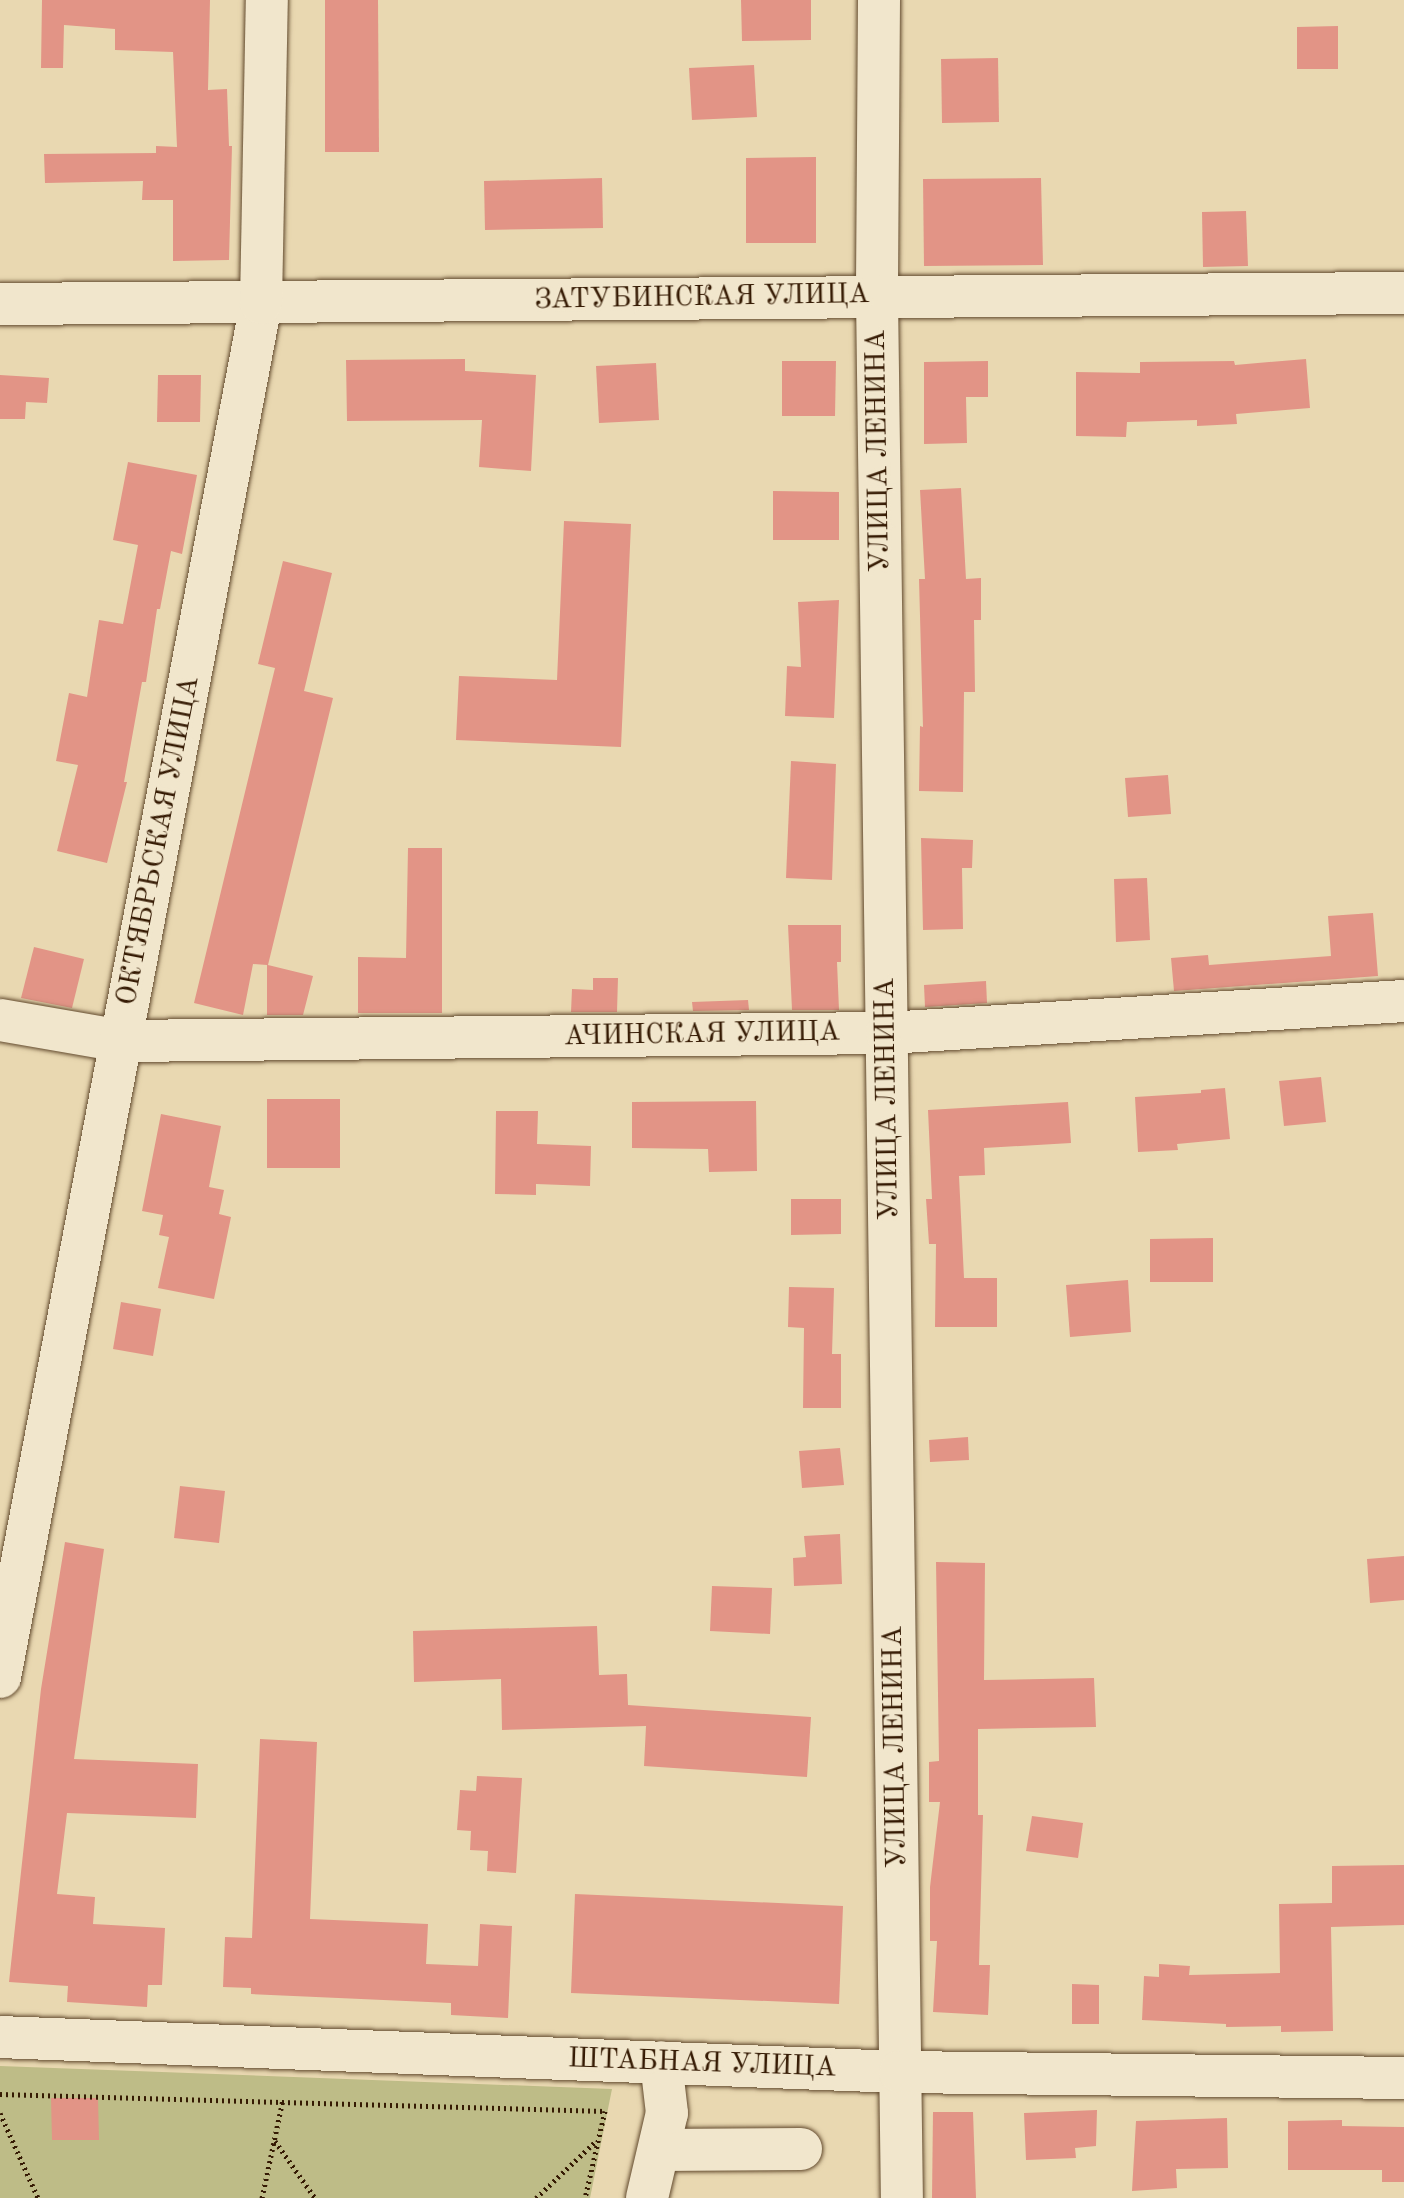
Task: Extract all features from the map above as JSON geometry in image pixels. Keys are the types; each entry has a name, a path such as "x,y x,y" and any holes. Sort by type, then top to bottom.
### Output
{"street":[{"name":"ОКТЯБРЬСКАЯ УЛИЦА","path":"0,1677 261,303 267,0"},
{"name":"УЛИЦА ЛЕНИНА","path":"879,0 877,296 902,2198"},
{"name":"ЗАТУБИНСКАЯ УЛИЦА","path":"0,304 1404,293"},
{"name":"АЧИНСКАЯ УЛИЦА","path":"0,1020 121,1041 887,1033 1404,1001"},
{"name":"ШТАБНАЯ УЛИЦА","path":"0,2037 900,2072 1404,2078"},
{"path":"647,2198 667,2113 661,2062"},
{"path":"660,2150 801,2149"}],"path":[{"path":"0,2094 283,2099 605,2111 585,2198"},
{"path":"262,2198 283,2099"},
{"path":"0,2113 38,2198"},
{"path":"536,2198 599,2138"},
{"path":"275,2141 315,2198"}],"shaded area":[{"path":"0,2066 612,2089 590,2198 0,2198"}],"building":[{"path":"42,0 210,0 208,90 227,89 229,146 232,146 229,260 173,261 173,200 142,200 143,181 45,183 44,154 156,153 156,146 177,147 173,52 115,50 115,29 64,25 63,68 41,68"},
{"path":"325,0 378,0 379,152 325,152"},
{"path":"741,0 811,0 811,40 742,41"},
{"path":"1338,26 1338,69 1297,69 1297,27"},
{"path":"998,58 999,122 942,123 941,59"},
{"path":"754,65 757,117 692,120 689,68"},
{"path":"816,157 816,243 746,243 746,158"},
{"path":"602,178 603,228 485,230 484,181"},
{"path":"1041,178 1043,265 924,266 923,179"},
{"path":"1246,211 1248,266 1203,267 1202,212"},
{"path":"465,359 465,371 536,375 531,471 479,467 482,420 347,421 346,360"},
{"path":"1306,359 1310,408 1236,414 1237,424 1197,426 1197,420 1127,422 1126,437 1076,436 1076,372 1140,373 1140,362 1234,361 1235,365"},
{"path":"782,361 836,361 835,416 782,416"},
{"path":"988,361 988,397 966,397 967,443 924,444 924,362"},
{"path":"656,363 659,420 599,423 596,366"},
{"path":"0,375 49,378 47,403 26,402 25,419 0,419"},
{"path":"158,375 201,375 200,422 157,422"},
{"path":"128,462 197,475 182,554 171,551 160,609 157,609 146,682 142,682 124,782 127,782 107,863 57,851 78,765 56,761 69,693 87,697 99,620 123,624 138,545 113,540"},
{"path":"961,488 966,579 981,578 981,620 974,620 975,692 964,692 963,792 919,791 920,726 923,727 919,579 925,579 920,490"},
{"path":"773,491 839,492 839,540 773,540"},
{"path":"564,521 631,524 621,747 456,740 459,676 557,680"},
{"path":"283,561 332,573 304,691 333,698 268,965 313,976 303,1015 267,1015 267,965 253,964 243,1015 194,1003 275,668 258,664"},
{"path":"839,600 834,718 785,716 787,666 801,667 798,602"},
{"path":"791,761 836,764 832,880 786,878"},
{"path":"1168,775 1171,814 1128,817 1125,778"},
{"path":"921,838 973,840 972,868 962,868 963,929 923,930"},
{"path":"408,848 442,848 442,1013 358,1013 358,957 406,958"},
{"path":"1147,878 1150,940 1116,942 1114,879"},
{"path":"1373,913 1378,976 1174,991 1171,958 1208,955 1209,965 1331,956 1328,916"},
{"path":"788,925 841,925 841,962 837,962 839,1010 792,1010"},
{"path":"34,947 84,959 72,1008 21,998"},
{"path":"593,978 618,978 617,1012 571,1012 572,989 593,990"},
{"path":"986,981 987,1003 925,1007 924,985"},
{"path":"748,1000 749,1010 693,1011 692,1002"},
{"path":"1321,1077 1326,1122 1284,1126 1279,1081"},
{"path":"1225,1088 1230,1139 1177,1144 1178,1150 1138,1152 1135,1097 1201,1093 1201,1090"},
{"path":"267,1099 340,1099 340,1168 267,1168"},
{"path":"756,1101 757,1171 709,1172 708,1149 632,1148 632,1102"},
{"path":"1068,1102 1071,1143 984,1148 985,1175 959,1176 964,1278 997,1278 997,1327 935,1327 936,1244 929,1244 926,1199 932,1199 928,1110"},
{"path":"496,1111 538,1111 537,1144 591,1146 590,1186 536,1184 536,1195 495,1194"},
{"path":"161,1114 221,1126 209,1187 224,1190 219,1214 231,1217 214,1299 158,1288 169,1237 159,1235 163,1215 142,1211"},
{"path":"791,1199 841,1199 841,1234 791,1235"},
{"path":"1213,1238 1213,1282 1150,1282 1150,1239"},
{"path":"1128,1280 1131,1332 1070,1337 1066,1285"},
{"path":"789,1287 834,1288 832,1354 841,1354 841,1408 803,1408 804,1328 788,1327"},
{"path":"121,1302 161,1309 153,1356 113,1349"},
{"path":"968,1437 969,1460 930,1462 929,1440"},
{"path":"840,1448 844,1485 802,1488 799,1451"},
{"path":"180,1486 225,1491 219,1543 174,1538"},
{"path":"840,1534 842,1584 794,1586 793,1558 806,1557 804,1536"},
{"path":"65,1542 104,1549 74,1759 198,1764 196,1818 67,1813 57,1894 95,1897 93,1924 165,1928 162,1985 148,1985 147,2007 67,2002 68,1986 9,1982 41,1689"},
{"path":"1404,1556 1404,1600 1370,1603 1367,1559"},
{"path":"936,1562 985,1563 984,1680 1094,1678 1096,1727 978,1729 978,1815 983,1815 979,1965 990,1965 988,2015 933,2012 937,1941 930,1941 930,1887 940,1802 929,1802 929,1762 939,1761"},
{"path":"712,1586 772,1588 770,1634 710,1631"},
{"path":"597,1626 599,1675 627,1674 628,1705 811,1717 807,1777 644,1766 646,1726 502,1730 501,1679 414,1682 413,1631"},
{"path":"260,1739 317,1742 310,1919 428,1924 426,1964 478,1966 480,1924 512,1926 508,2018 451,2015 451,2003 251,1994 251,1988 223,1987 225,1937 252,1938"},
{"path":"477,1776 522,1778 516,1873 487,1871 488,1851 470,1850 471,1831 457,1830 460,1790 476,1791"},
{"path":"1032,1816 1083,1823 1078,1858 1026,1851"},
{"path":"1404,1865 1404,1925 1331,1927 1333,2031 1281,2032 1281,2026 1226,2027 1226,2024 1142,2020 1144,1976 1159,1977 1159,1964 1190,1966 1189,1975 1280,1973 1279,1904 1332,1903 1332,1866"},
{"path":"575,1894 843,1906 839,2004 571,1993"},
{"path":"1072,1984 1099,1985 1099,2024 1072,2024"},
{"path":"51,2098 98,2098 99,2140 52,2140"},
{"path":"1097,2110 1096,2146 1075,2148 1076,2158 1026,2160 1024,2113"},
{"path":"933,2112 973,2112 976,2198 932,2198"},
{"path":"1227,2118 1228,2168 1176,2169 1177,2188 1132,2191 1136,2121"},
{"path":"1342,2120 1342,2126 1404,2127 1404,2182 1382,2182 1382,2170 1288,2170 1288,2121"}]}
